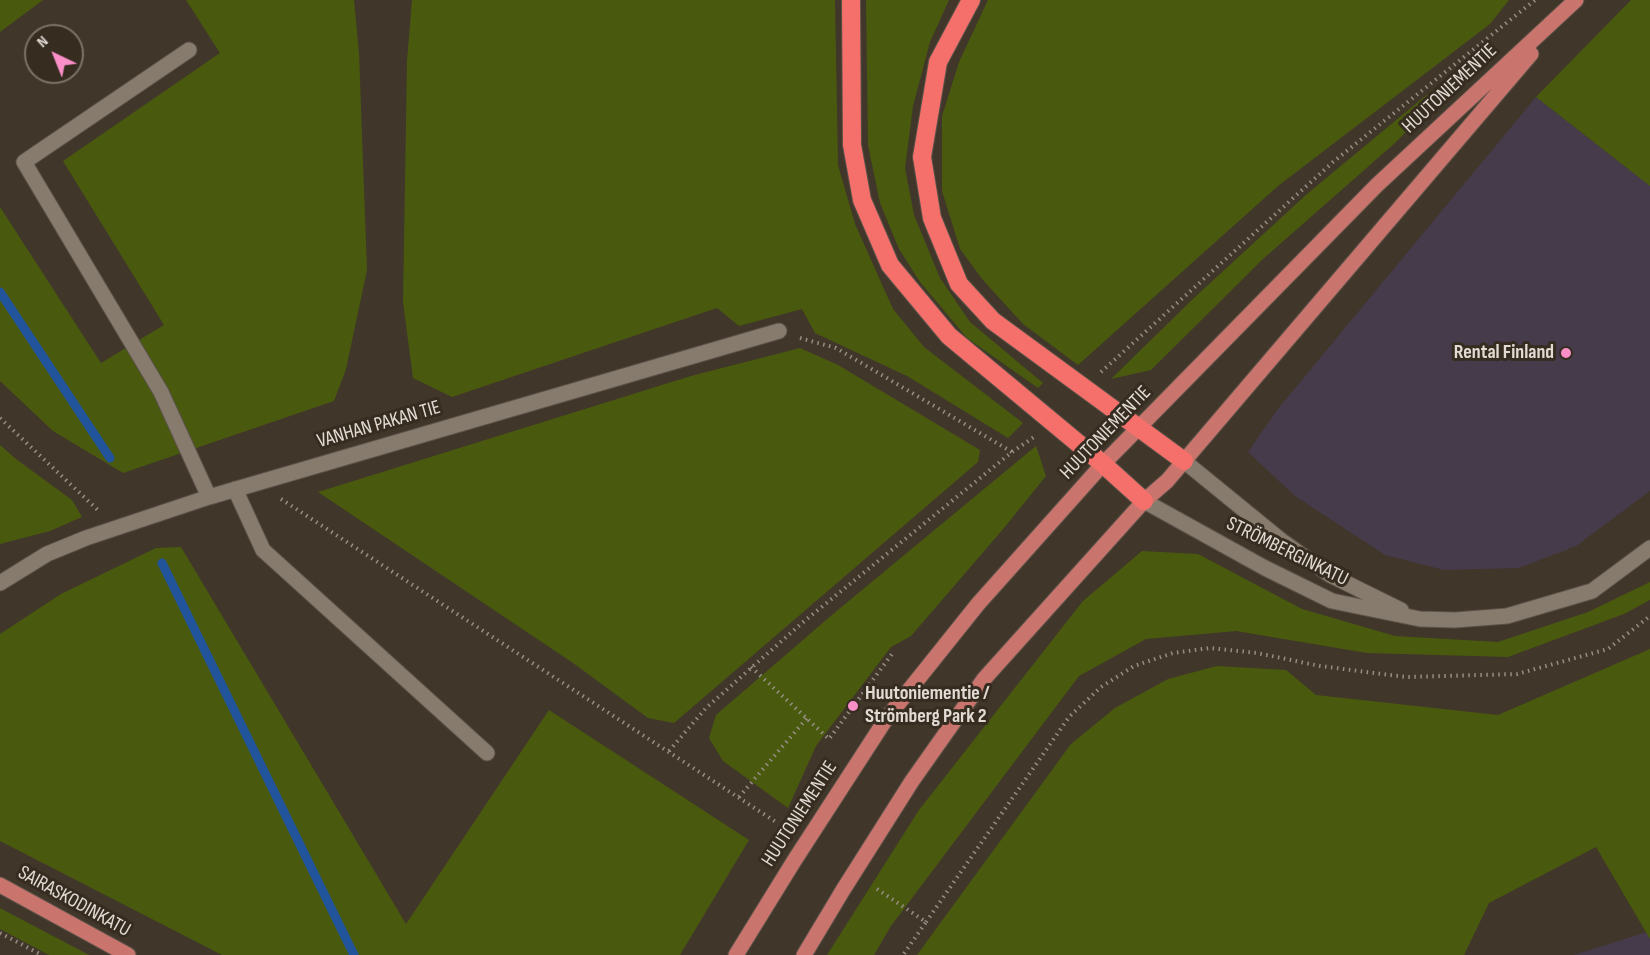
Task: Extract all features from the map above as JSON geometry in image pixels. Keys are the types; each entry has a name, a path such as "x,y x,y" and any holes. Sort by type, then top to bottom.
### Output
{"highway":[{"path":"851,0 852,145 862,200 890,265 949,336 1144,501"},
{"path":"971,0 938,63 922,157 932,218 959,285 993,321 1184,462"}],"main road":[{"name":"HUUTONIEMENTIE","path":"736,955 886,719 978,604 1103,464 1377,185 1577,0"},
{"name":"HUUTONIEMENTIE","path":"804,955 912,781 984,679 1144,501 1184,462 1577,0"},
{"name":"SAIRASKODINKATU","path":"0,885 128,955"}],"street":[{"path":"189,50 24,162 161,392 208,497"},
{"name":"VANHAN PAKAN TIE","path":"0,584 47,554 115,527 255,483 779,331"},
{"name":"STRÖMBERGINKATU","path":"1184,462 1282,541 1330,575 1420,620"},
{"path":"235,489 263,550 487,753"},
{"name":"STRÖMBERGINKATU","path":"1144,501 1265,568 1332,601 1420,620 1507,616 1592,591 1650,548"}],"path":[{"path":"779,331 836,348 1012,452"},
{"path":"0,418 115,527"},
{"path":"255,483 776,822"},
{"path":"903,955 1069,717 1101,687 1134,666 1173,653 1210,648 1257,653 1320,666 1406,677 1517,674 1608,649 1650,616"},
{"path":"752,667 829,739 892,654"},
{"path":"738,797 807,718"},
{"path":"877,889 926,922"},
{"path":"0,933 42,955"}],"shaded area":[{"path":"1536,97 1650,186 1650,491 1576,546 1519,568 1444,570 1385,555 1295,496 1248,452 1277,410"},
{"path":"1650,931 1650,955 1574,955"}],"green space":[{"path":"0,0 43,0 0,32"},
{"path":"186,0 354,0 359,53 367,270 346,369 334,401 123,473 53,431 0,381 0,207 101,363 164,325 63,161 220,53"},
{"path":"412,0 835,0 838,165 855,224 893,309 924,347 1023,423 1008,438 907,376 815,333 802,309 739,326 717,308 452,397 413,378 403,302 407,61"},
{"path":"866,0 949,0 930,42 913,106 905,168 914,215 940,278 970,322 1043,383 1038,388 967,338 920,282 899,249 880,203 868,145"},
{"path":"988,0 1509,0 1490,24 1278,186 1078,365 1023,324 982,279 960,249 942,191 942,116 959,62"},
{"path":"1631,0 1650,0 1650,186 1536,97"},
{"path":"1481,56 1395,143 1263,259 1151,370 1111,379 1195,297 1307,194 1424,97"},
{"path":"800,348 838,365 980,450 978,462 674,723 648,718 573,663 318,492 691,376"},
{"path":"0,445 72,500 82,517 50,531 0,544"},
{"path":"1036,446 1046,476 911,636 891,647 816,746 788,808 723,761 709,738 716,715 833,614"},
{"path":"181,547 406,924 549,710 749,840 680,955 222,955 0,841 0,634 61,594 156,548"},
{"path":"1142,551 1198,554 1302,609 1395,636 1498,642 1588,612 1650,582 1650,600 1624,614 1508,657 1367,653 1236,631 1146,639 1079,676 891,926 874,955 827,955 919,810 1083,601"},
{"path":"1650,649 1650,939 1596,847 1489,903 1464,955 917,955 1071,744 1115,708 1168,679 1217,666 1286,670 1316,695 1498,715"},
{"path":"0,908 89,955 49,955 0,929"}],"waterway":[{"path":"0,292 110,458"},
{"path":"162,563 354,955"}],"place":[{"name":"Rental Finland","path":"1566,353"},
{"name":"Huutoniementie / Strömberg Park 2","path":"853,706"}]}
